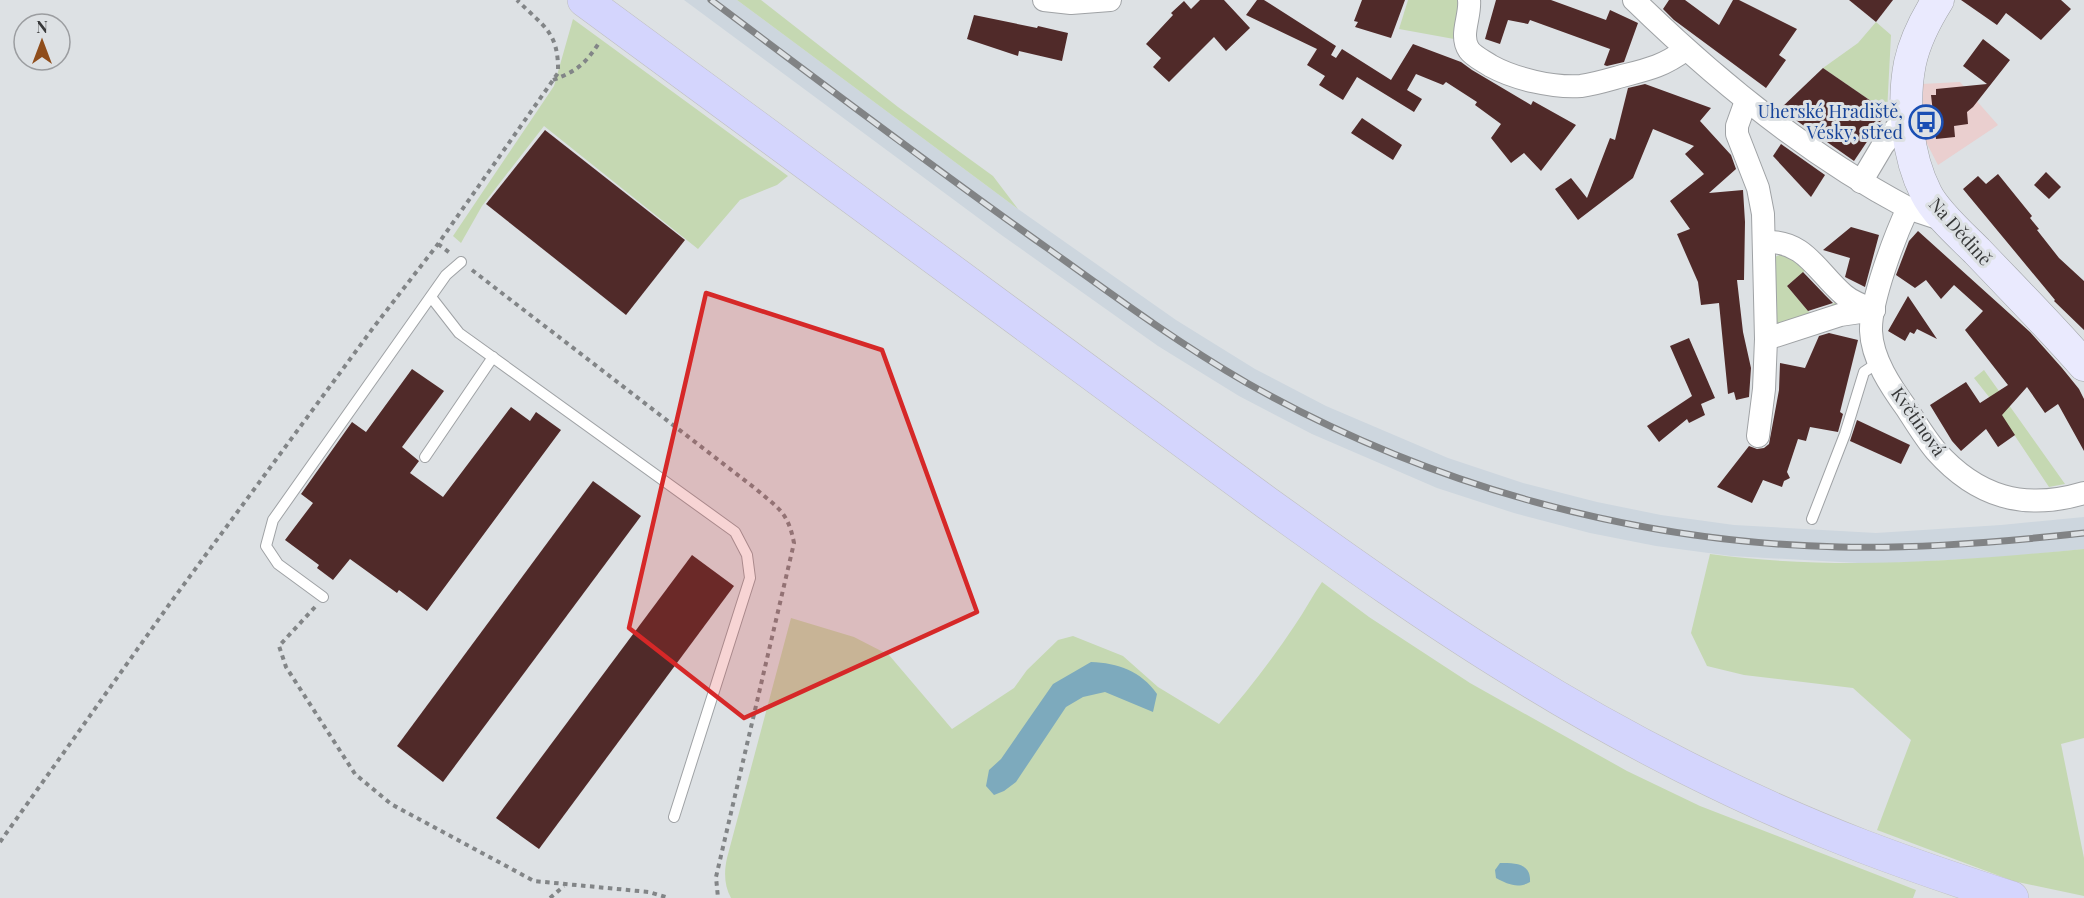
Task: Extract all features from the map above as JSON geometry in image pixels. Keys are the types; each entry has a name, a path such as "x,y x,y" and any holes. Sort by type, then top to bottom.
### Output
{"main road":[{"path":"584,0 1267,503 1352,564 1514,672 1625,734 1767,805 1860,845 2012,898"}],"street":[{"path":"1044,0 1071,3 1110,0"},
{"path":"1469,0 1470,10 1465,34 1468,49 1503,73 1527,80 1559,85 1589,84 1661,65 1685,50"},
{"path":"1634,0 1685,50 1746,101 1861,182 1908,208 1949,222"},
{"name":"Na Dědině","path":"1938,0 1915,45 1910,64 1908,113 1914,165 1926,195 1949,222 2053,329 2084,365"},
{"path":"1746,101 1738,120 1737,134 1761,200 1765,242 1766,339 1764,389 1758,436"},
{"path":"1861,182 1883,145 1908,113"},
{"name":"Květinová","path":"1908,208 1898,231 1874,310 1871,332 1879,361 1898,397 1934,449 1955,471 1977,487 2003,497 2027,500 2069,498 2084,494"},
{"path":"1765,242 1783,243 1797,248 1845,296 1874,310"},
{"path":"1766,339 1840,315 1874,310"}],"lane":[{"path":"323,597 278,564 266,546 273,520 446,275 461,262"},
{"path":"430,297 459,333 735,532 747,555 750,578 674,817"},
{"path":"425,457 493,357"},
{"path":"1812,519 1845,435 1864,372 1879,361"}],"path":[{"path":"0,842 171,602 373,328 438,244 558,73 558,54 552,35 517,0"},
{"path":"438,244 756,489 785,514 791,528 794,543 716,877 718,898"},
{"path":"323,597 279,646 286,667 356,774 391,804 534,881 649,892 669,898"},
{"path":"550,898 565,885"},
{"path":"646,898 649,892"}],"highlighted area":[{"path":"706,293 882,350 977,612 744,718 629,628"}],"shaded area":[{"path":"684,0 737,0 1018,209 1176,320 1255,369 1326,406 1448,458 1523,483 1597,502 1661,515 1734,525 1876,533 2084,517 2084,549 2003,557 1876,564 1731,556 1656,546 1590,533 1514,513 1437,488 1312,434 1239,396 1158,346 1000,234"},
{"path":"1960,82 1998,125 1938,165 1925,140 1921,84"}],"green space":[{"path":"737,0 761,0 898,107 993,176 1018,209"},
{"path":"1408,0 1458,0 1461,4 1454,39 1399,29"},
{"path":"573,19 788,176 777,185 740,200 698,249 544,126 482,206 461,243 453,236 554,86"},
{"path":"1876,22 1891,35 1887,112 1823,68 1858,43"},
{"path":"1785,252 1797,256 1841,302 1841,307 1820,314 1835,302 1807,269 1787,286 1815,319 1791,328 1777,327 1771,321 1771,266 1773,258"},
{"path":"1984,370 2065,484 2049,487 1974,378"},
{"path":"2084,549 2084,738 2061,744 2084,858 2084,896 2013,881 1877,830 1911,740 1853,688 1744,675 1707,666 1691,633 1710,554 1804,562 1851,563 1944,560"},
{"path":"1322,582 1369,617 1470,683 1627,771 1700,806 1916,890 1913,898 731,898 725,878 727,858 791,618 854,637 889,655 952,729 1014,688 1027,670 1058,640 1073,636 1123,656 1158,687 1219,724 1277,651"}],"water":[{"path":"1091,662 1120,666 1144,679 1157,694 1153,712 1105,692 1083,697 1066,707 1016,782 994,795 986,786 989,770 1001,759 1053,684"},
{"path":"1500,863 1521,865 1528,871 1530,882 1517,885 1508,884 1496,878 1495,870"}],"building":[{"path":"1200,0 1224,0 1250,28 1226,51 1214,37 1169,82 1153,67 1161,58 1146,44 1184,1 1191,9"},
{"path":"1257,0 1264,0 1336,46 1331,55 1336,58 1342,49 1391,80 1413,44 1461,62 1531,105 1533,101 1576,125 1541,171 1524,153 1511,163 1491,138 1501,124 1475,105 1477,102 1446,82 1443,85 1416,74 1407,90 1422,99 1414,112 1357,77 1343,100 1319,85 1325,76 1307,65 1317,49 1246,15"},
{"path":"1362,0 1405,0 1391,38 1355,27 1358,22 1354,21"},
{"path":"1496,0 1551,0 1606,20 1610,10 1638,23 1624,62 1607,66 1604,65 1610,49 1530,20 1528,24 1508,20 1500,44 1485,39"},
{"path":"1669,0 1685,0 1719,25 1733,0 1739,0 1797,29 1779,55 1786,60 1766,88 1674,20 1663,9"},
{"path":"1849,0 1893,0 1876,22"},
{"path":"1961,0 2061,0 2071,9 2041,40 2006,13 1997,25"},
{"path":"974,15 1068,33 1062,61 1019,51 1018,56 967,39"},
{"path":"1983,39 2010,60 1967,112 1968,124 1954,126 1955,137 1936,139 1931,95 1936,95 1936,89 1987,84 1963,66"},
{"path":"1823,68 1887,112 1854,161 1780,109"},
{"path":"1645,84 1711,108 1700,121 1731,155 1736,169 1709,193 1743,190 1744,280 1737,280 1743,332 1751,368 1749,397 1736,400 1734,392 1728,394 1719,303 1701,305 1698,282 1677,234 1690,229 1670,201 1704,174 1685,154 1694,146 1653,129 1633,178 1578,220 1555,189 1571,178 1587,198 1610,138 1615,140 1628,88"},
{"path":"1362,118 1402,145 1393,160 1351,133"},
{"path":"545,130 685,240 626,315 486,204"},
{"path":"1781,144 1825,175 1811,197 1773,156"},
{"path":"2046,172 2061,187 2049,199 2034,185"},
{"path":"1998,174 2032,216 2030,218 2039,229 2037,230 2059,258 2084,281 2084,330 2054,301 1963,189 1978,176 1986,184"},
{"path":"1851,227 1879,235 1865,287 1845,277 1850,258 1823,250"},
{"path":"1918,231 2030,332 2079,389 2084,399 2084,451 2058,404 2045,413 2027,387 2002,415 2015,435 1998,447 1986,429 1961,451 1952,441 1930,405 1966,382 1980,403 2008,385 1965,330 1983,311 1954,285 1941,299 1926,280 1915,288 1896,275 1909,241"},
{"path":"1803,272 1833,303 1808,311 1787,286"},
{"path":"1908,296 1937,339 1917,329 1914,334 1910,332 1905,341 1888,331"},
{"path":"1829,333 1858,340 1840,412 1843,414 1838,432 1810,427 1806,441 1798,439 1787,472 1790,478 1784,481 1782,487 1763,480 1752,503 1717,487 1749,446 1757,449 1769,444 1779,390 1780,363 1805,368 1819,336"},
{"path":"1689,338 1715,398 1701,404 1705,415 1689,423 1687,419 1659,442 1647,426 1692,396 1670,346"},
{"path":"412,369 444,391 402,447 419,461 410,473 443,497 511,407 530,421 536,412 561,430 427,611 399,590 397,593 350,559 333,580 317,568 319,565 285,540 313,503 301,494 352,422 366,432"},
{"path":"1857,420 1910,445 1901,464 1850,441"},
{"path":"593,481 641,516 443,782 397,746"},
{"path":"692,555 734,586 539,849 496,818"}],"railway":[{"path":"711,0 964,189 1171,335 1247,383 1316,419 1386,451 1459,478 1533,501 1608,520 1684,534 1762,543 1900,547 1993,542 2084,533"}],"place":[{"name":"Uherské Hradiště, Vésky, střed","path":"1926,122"}]}
